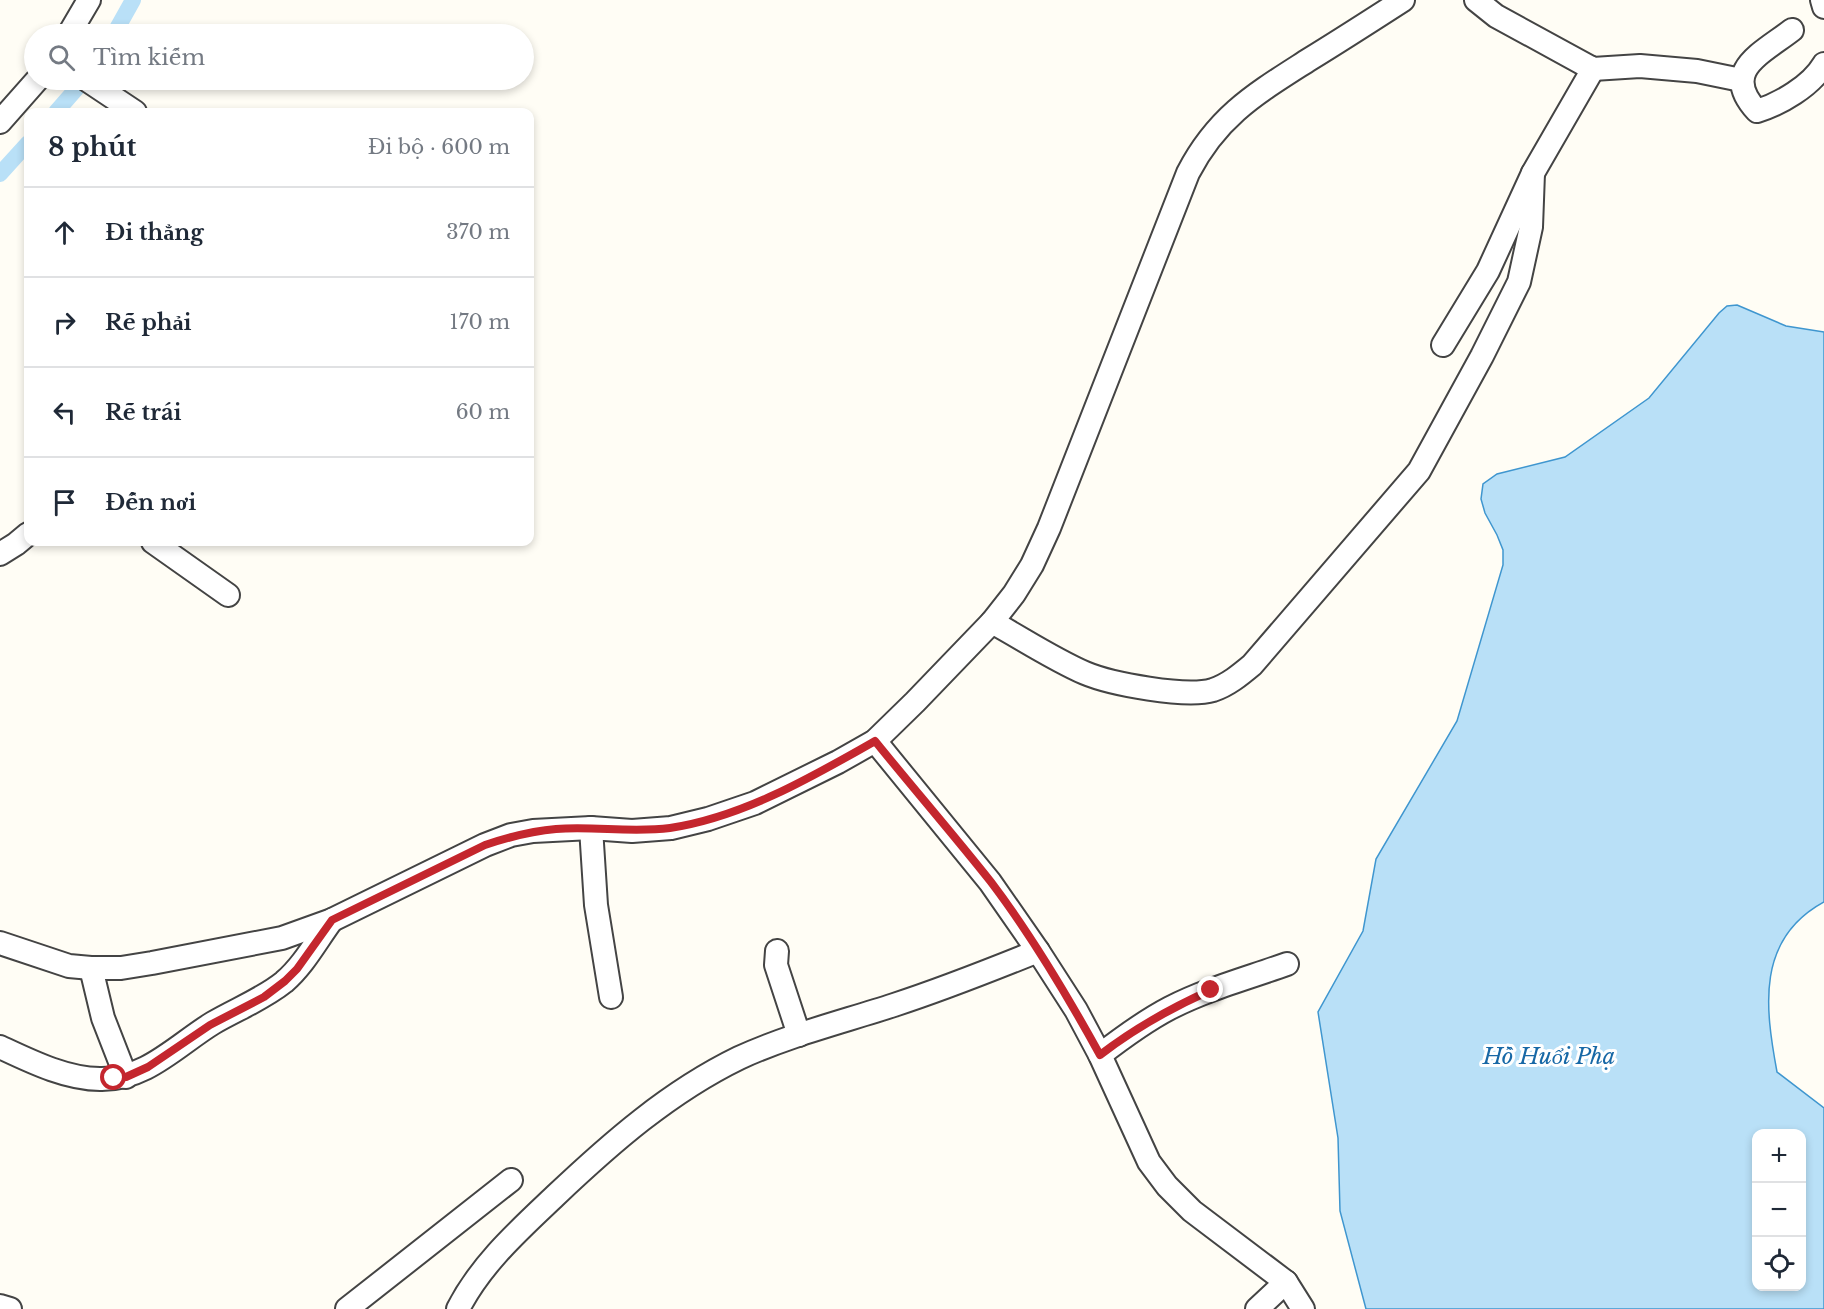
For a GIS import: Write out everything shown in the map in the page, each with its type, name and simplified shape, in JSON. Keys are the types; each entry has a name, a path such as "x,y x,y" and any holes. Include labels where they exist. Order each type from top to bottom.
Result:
{"street":[{"path":"75,24 89,0"},
{"path":"0,944 69,966 121,968 282,938 332,920 485,845 512,836 557,829 642,831 671,828 708,819 755,803 802,781 875,741 992,622 1020,584 1049,528 1188,173 1200,149 1222,123 1247,100 1403,0"},
{"path":"1476,0 1496,16 1593,69 1640,66 1696,71 1741,80"},
{"path":"1822,0 1824,7"},
{"path":"1792,30 1747,65 1741,80 1746,99 1757,111 1775,105 1797,91 1824,64"},
{"path":"1443,345 1488,271 1533,173 1593,69"},
{"path":"0,122 28,90"},
{"path":"103,90 129,108"},
{"path":"992,622 1087,674 1115,681 1179,692 1211,690 1236,679 1252,665 1419,471 1482,357 1519,282 1531,227 1533,173"},
{"path":"0,554 24,537"},
{"path":"159,546 228,595"},
{"path":"875,741 990,882 1038,951 1076,1010 1100,1055 1149,1162 1167,1186 1192,1211 1286,1282 1303,1309"},
{"path":"591,828 596,905 612,998"},
{"path":"0,1047 27,1060 80,1078 126,1077 148,1067 210,1025 264,997 285,981 297,969 332,920"},
{"path":"777,951 776,965 799,1035"},
{"path":"458,1309 466,1292 498,1251 578,1175 666,1100 739,1058 799,1035 938,991 1038,951"},
{"path":"1100,1055 1121,1038 1169,1009 1211,990 1287,964"},
{"path":"91,968 103,1018 126,1077"},
{"path":"347,1309 511,1180"},
{"path":"1257,1309 1286,1282"},
{"path":"0,1306 10,1309"}],"water":[{"name":"Hồ Huổi Phạ","path":"1737,305 1786,326 1824,332 1824,902 1802,917 1786,935 1776,955 1770,977 1769,999 1777,1072 1824,1108 1824,1309 1366,1309 1340,1211 1338,1138 1318,1012 1363,931 1376,859 1457,721 1503,565 1503,550 1485,513 1481,499 1483,484 1497,474 1565,457 1649,398 1727,306"}],"waterway":[{"path":"120,24 133,0"},
{"path":"60,108 75,90"},
{"path":"0,174 24,147"}],"route":[{"path":"114,1078 126,1077 148,1067 210,1025 264,997 297,969 332,920 485,845 533,831 591,828 632,831 671,828 708,819 755,803 802,781 875,741 990,882 1019,922 1076,1010 1100,1055 1121,1038 1169,1009 1211,990"}]}
